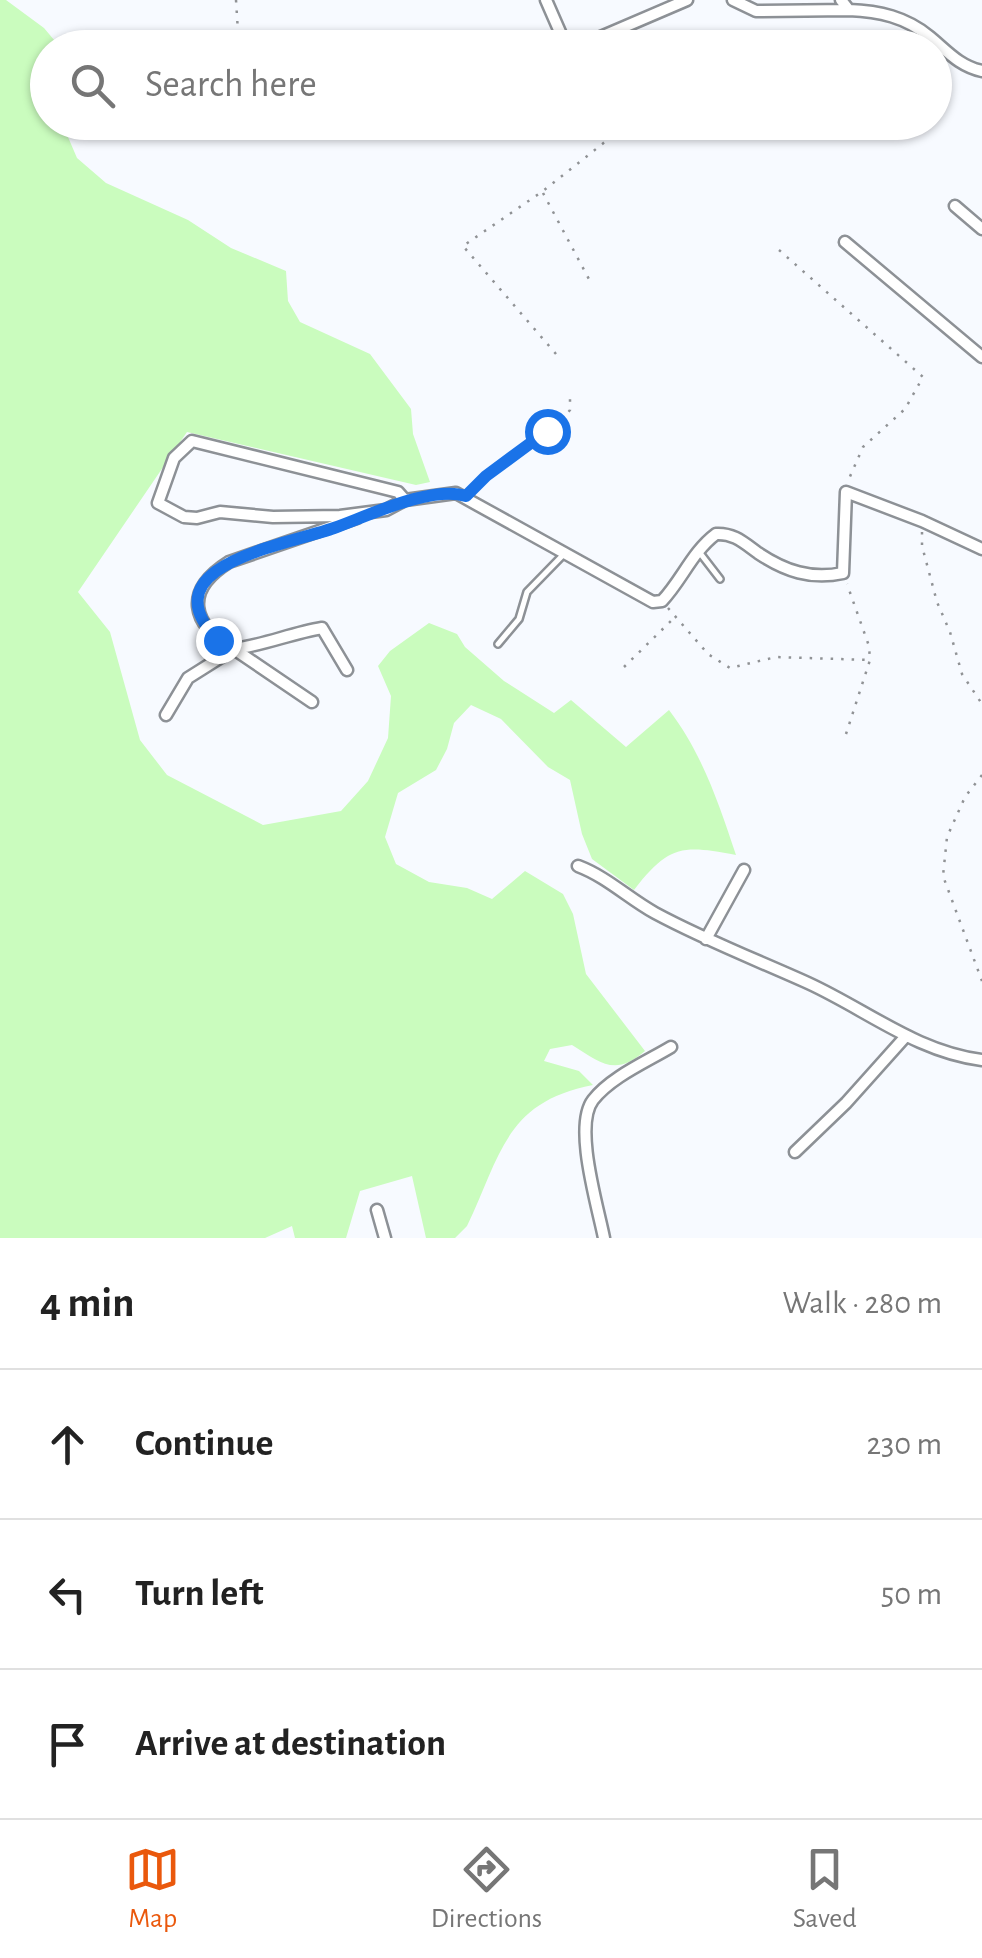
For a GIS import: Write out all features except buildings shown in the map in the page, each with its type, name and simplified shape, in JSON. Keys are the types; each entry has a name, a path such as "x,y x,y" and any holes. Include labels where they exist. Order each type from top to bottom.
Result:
{"street":[{"path":"546,0 559,30"},
{"path":"617,30 687,0"},
{"path":"733,0 756,12 872,11 910,23 919,30"},
{"path":"841,0 848,10"},
{"path":"952,56 968,68 982,71"},
{"path":"955,206 982,229"},
{"path":"845,242 982,358"},
{"path":"405,500 398,492 192,441 174,458 158,503 184,517 197,518 220,512 273,517 367,514 405,500 456,492 643,600 662,602 698,551 716,534 730,534 786,569 826,577 843,573 846,492 982,549"},
{"path":"312,702 218,640 196,609 201,588 212,573 244,556 367,514"},
{"path":"166,715 188,678 234,650 258,646 293,632 322,628 347,670"},
{"path":"578,866 599,874 629,899 811,984 906,1036 952,1056 982,1060"},
{"path":"706,938 744,870"},
{"path":"795,1152 846,1104 906,1036"},
{"path":"604,1238 587,1149 586,1117 592,1101 671,1047"},
{"path":"378,1210 385,1238"}],"lane":[{"path":"698,551 720,579"},
{"path":"498,644 519,619 527,592 564,554"}],"path":[{"path":"236,0 237,30"},
{"path":"556,354 463,246 542,192 607,140"},
{"path":"542,192 590,281"},
{"path":"780,250 924,377 905,409 863,447 849,473 846,492"},
{"path":"466,496 486,476 560,422 570,410 570,396"},
{"path":"922,521 922,546 937,602 962,674 982,704"},
{"path":"843,573 869,646 870,660 846,734"},
{"path":"662,602 708,654 730,668 776,657 870,660"},
{"path":"624,667 675,616"},
{"path":"982,775 964,797 947,836 943,876 982,982"}],"green space":[{"path":"0,0 6,0 46,30 30,30 30,140 69,140 77,158 106,183 188,220 231,248 286,271 288,301 300,322 370,354 411,409 413,434 430,482 416,485 187,432 78,592 110,632 140,740 167,775 263,825 341,811 368,781 388,738 391,696 378,666 390,651 429,623 457,634 465,647 504,681 554,713 571,700 626,747 669,710 709,780 736,855 702,850 678,852 657,864 634,890 592,859 570,780 548,767 501,719 471,705 454,723 436,770 398,793 385,837 396,864 429,882 467,888 492,899 525,871 563,894 573,914 586,974 645,1051 625,1064 616,1065 600,1062 572,1045 550,1049 544,1061 579,1071 593,1085 564,1093 523,1118 499,1155 467,1226 455,1238 426,1238 412,1176 360,1191 346,1238 295,1238 292,1226 265,1238 0,1238"}],"route":[{"path":"218,640 196,609 201,588 212,573 228,562 335,528 405,500 456,492 466,496 486,476 547,431"}]}
